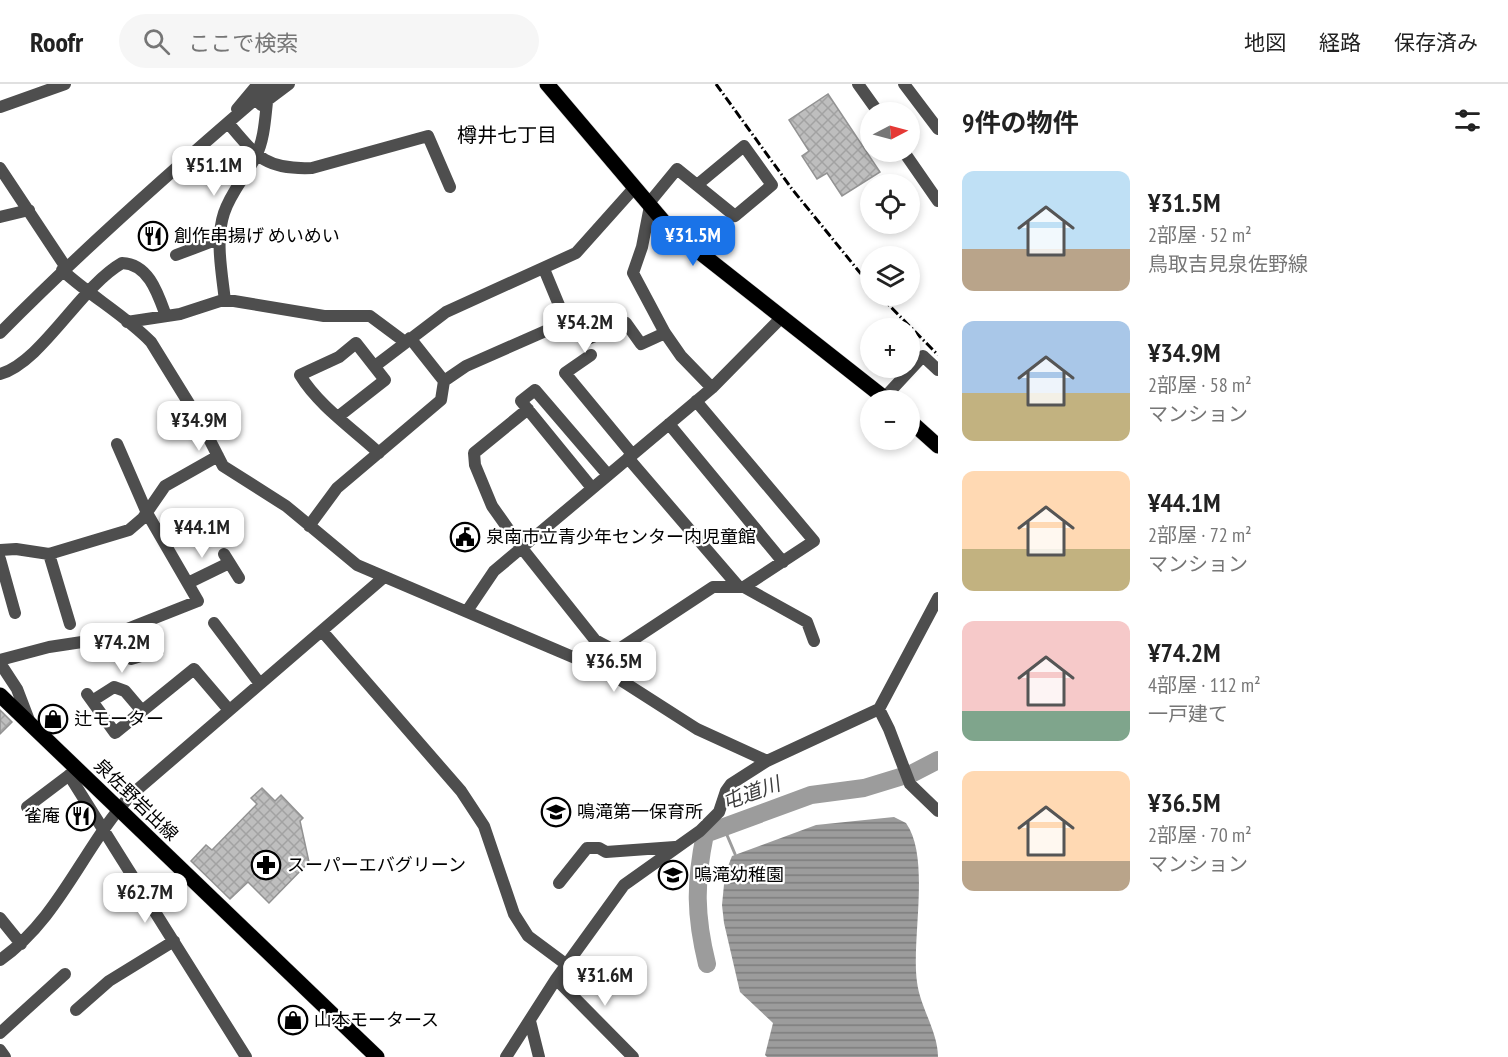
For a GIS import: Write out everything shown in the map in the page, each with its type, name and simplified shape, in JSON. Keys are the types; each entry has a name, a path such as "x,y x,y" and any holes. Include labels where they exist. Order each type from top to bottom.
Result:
{"main road":[{"path":"547,84 670,230 874,390"},
{"path":"920,430 938,446"},
{"name":"泉佐野岩出線","path":"0,695 31,725 73,772 118,809 377,1057"}],"street":[{"path":"0,107 65,84"},
{"path":"228,123 258,84"},
{"path":"0,333 64,268 273,84"},
{"path":"228,123 267,102 289,84"},
{"path":"858,84 871,102"},
{"path":"904,84 938,129"},
{"path":"225,301 220,238 223,216 229,201 256,156 262,137 267,102"},
{"path":"228,123 256,156 278,167 312,168 424,135 432,141 450,187"},
{"path":"697,185 744,146 772,185 735,216 677,169 650,205 642,247 633,273 665,333 681,356 712,387"},
{"path":"913,162 934,186 938,201"},
{"path":"0,168 64,268 87,293 140,331 160,354 223,466 286,506 348,559 383,578 467,611 608,672 697,729 766,761"},
{"path":"375,366 446,312 576,253 635,188"},
{"path":"0,217 29,210"},
{"path":"176,255 220,238"},
{"path":"0,374 19,366 111,269 122,264 140,268 153,284 166,316"},
{"path":"544,269 567,322 588,339 626,323 641,344 665,333"},
{"path":"126,322 166,316 225,301 324,316 370,316 408,340 444,381"},
{"path":"467,611 494,571 712,387 782,317"},
{"path":"309,526 337,488 441,400 444,381 466,366 567,322"},
{"path":"339,417 385,380 356,343 339,357 300,375 306,387 339,417 379,453"},
{"path":"591,355 565,373 630,456 741,587 807,622 814,641"},
{"path":"893,390 923,356 938,370"},
{"path":"592,488 521,400 535,390 608,475"},
{"path":"608,672 616,651 706,590 741,587 814,541 696,401"},
{"path":"528,409 474,453 475,465 492,506 521,547 595,640 616,651"},
{"path":"669,424 783,561"},
{"path":"117,444 147,513 198,601 148,622"},
{"path":"0,550 16,549 50,554 129,530 147,513 165,486 218,456"},
{"path":"50,554 70,624"},
{"path":"188,583 226,558 239,578"},
{"path":"0,559 15,613"},
{"path":"0,960 21,944 55,906 103,830 131,795 383,578"},
{"path":"506,1057 556,979 624,885 719,812 726,791 731,784 766,761 879,709 938,598"},
{"path":"214,623 260,684"},
{"path":"322,631 461,791 484,825 514,914 528,936 567,964"},
{"path":"31,725 17,689 0,662 82,642"},
{"path":"142,711 125,691 114,687 89,697 115,733 194,669 229,710"},
{"path":"879,709 890,729 910,784 938,811"},
{"path":"27,807 73,772 103,830 246,1057"},
{"path":"559,883 587,848 599,848 606,852 676,847"},
{"path":"0,918 21,944"},
{"path":"76,1010 108,981 174,941"},
{"path":"0,1033 65,974"},
{"path":"556,979 633,1057"},
{"path":"530,1021 539,1057"},
{"path":"0,1050 5,1057"}],"shaded area":[{"path":"894,817 906,823 913,838 917,857 919,900 917,982 935,1038 938,1057 767,1057 765,1055 773,1023 740,992 724,923 722,905 725,874 732,856 816,825"}],"building":[{"path":"828,94 860,142 860,162 873,162 880,172 860,174 860,185 842,196 827,173 817,179 802,156 809,151 789,120"},
{"path":"0,710 12,722 0,734"},
{"path":"262,788 275,801 281,795 303,818 300,821 309,862 269,903 248,882 230,899 191,861 206,845 212,850 257,804 251,798"}],"waterway":[{"name":"屯道川","path":"707,964 698,914 699,868 705,834 811,795 864,788 913,773 938,760"},
{"path":"724,828 735,854"}],"railway":[{"path":"716,84 792,189 860,273"},
{"path":"890,306 938,355"}],"place":[{"name":"創作串揚げ めいめい","path":"153,236"},
{"name":"泉南市立青少年センター内児童館","path":"465,537"},
{"name":"辻モーター","path":"53,719"},
{"name":"鳴滝第一保育所","path":"556,812"},
{"name":"雀庵","path":"81,816"},
{"name":"スーパーエバグリーン","path":"266,865"},
{"name":"鳴滝幼稚園","path":"673,875"},
{"name":"山本モータース","path":"293,1020"}],"district":[{"name":"樽井七丁目","path":"507,135"}]}
